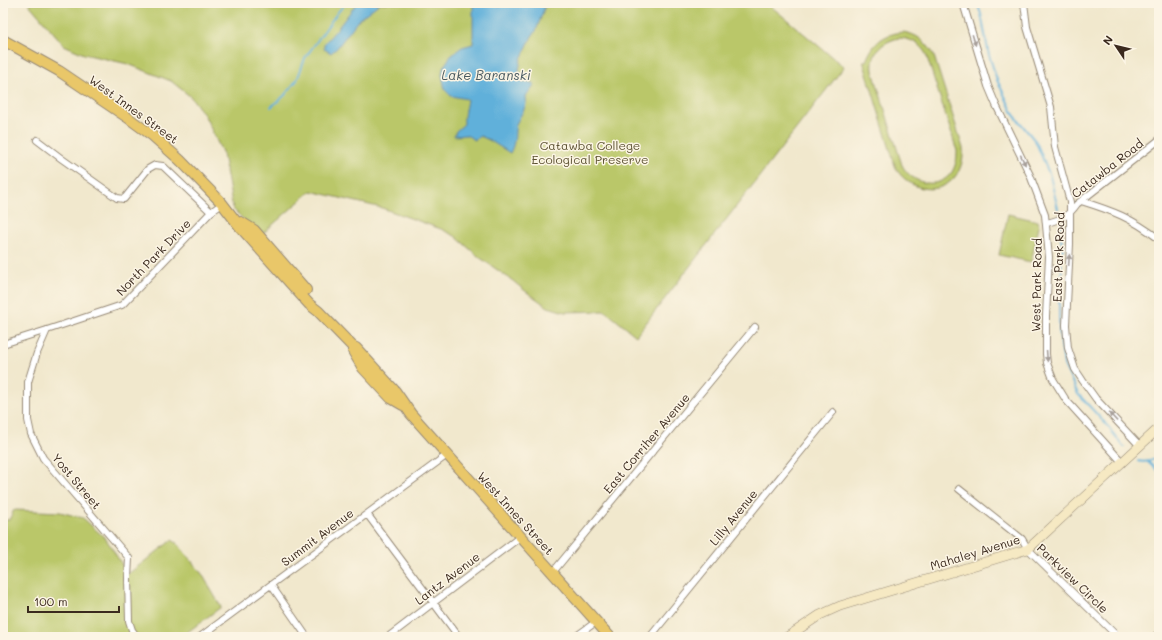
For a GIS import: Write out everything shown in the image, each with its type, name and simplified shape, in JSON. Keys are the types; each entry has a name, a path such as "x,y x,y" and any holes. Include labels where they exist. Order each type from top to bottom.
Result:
{"main road":[{"name":"West Innes Street","path":"3,40 59,71 153,136 180,160 234,218 254,230 314,300 318,311 352,346 356,348 395,391 404,406 610,637"}],"street":[{"name":"West Park Road","path":"963,3 988,86 996,106 1030,175 1041,202 1047,223 1050,256 1046,316 1047,363 1053,379 1066,400 1122,462"},
{"name":"East Park Road","path":"1024,3 1027,27 1051,107 1055,147 1070,202 1070,244 1066,325 1068,348 1075,369 1096,399 1140,446"},
{"path":"37,140 62,160 117,198 124,199 148,170 155,165 163,166 211,212"},
{"name":"Catawba Road","path":"1047,223 1063,218 1081,201 1159,140"},
{"path":"1081,201 1117,213 1137,223 1159,239"},
{"name":"North Park Drive","path":"3,344 122,305 211,212 222,204"},
{"name":"East Corriher Avenue","path":"553,572 755,327"},
{"name":"Yost Street","path":"47,330 37,353 28,382 28,420 31,434 43,458 129,558 129,621 132,630 137,637"},
{"name":"Lilly Avenue","path":"650,637 833,412"},
{"name":"Mahaley Avenue","path":"787,637 820,615 840,606 1028,549 1159,428"},
{"name":"Summit Avenue","path":"200,637 447,455"},
{"name":"Parkview Circle","path":"959,489 1022,539 1028,549 1118,637"},
{"path":"367,514 459,637"},
{"name":"Lantz Avenue","path":"388,637 520,537"},
{"path":"271,585 307,637"},
{"path":"575,637 596,622"},
{"path":"1154,637 1159,633"}],"green space":[{"name":"Catawba College Ecological Preserve","path":"28,3 767,3 844,67 636,336 605,311 565,312 548,307 479,257 455,236 441,229 382,208 311,191 260,236 233,209 223,154 205,116 191,97 171,81 128,64 84,54 64,45"},
{"path":"903,32 917,36 933,53 963,148 962,162 957,174 949,182 940,187 929,189 917,186 906,180 896,169 863,61 866,61 872,49 880,40 896,33","holes":["899,38 915,42 926,54 957,151 956,162 952,172 940,182 926,183 919,181 906,172 902,165 873,71 874,59 878,49 887,42"]},
{"path":"1008,214 1038,221 1039,226 1031,262 999,255"},
{"path":"14,510 60,512 83,518 106,539 128,574 172,540 177,543 202,574 221,607 181,637 3,637 3,520 9,520"}],"water":[{"path":"357,3 380,3 359,19 337,48 331,53 324,49 324,44"},
{"name":"Lake Baranski","path":"476,3 494,3 500,7 503,3 546,3 536,31 521,59 519,70 523,82 534,83 534,85 526,96 526,106 517,122 514,142 510,153 480,136 475,140 466,135 454,136 456,131 464,124 467,99 451,96 445,90 442,75 443,68 451,55 462,47 473,44 473,5"}],"waterway":[{"path":"271,107 284,96 297,80 305,58 337,13 346,3"},
{"path":"977,3 981,14 989,55 997,80 1014,115 1036,142 1050,176 1058,209"},
{"path":"1061,227 1060,233 1063,248 1060,254 1062,272 1059,285 1059,330 1064,365 1078,394 1105,423 1124,447"},
{"path":"1138,461 1144,462 1154,460 1159,457"},
{"path":"1148,462 1159,472"}]}
